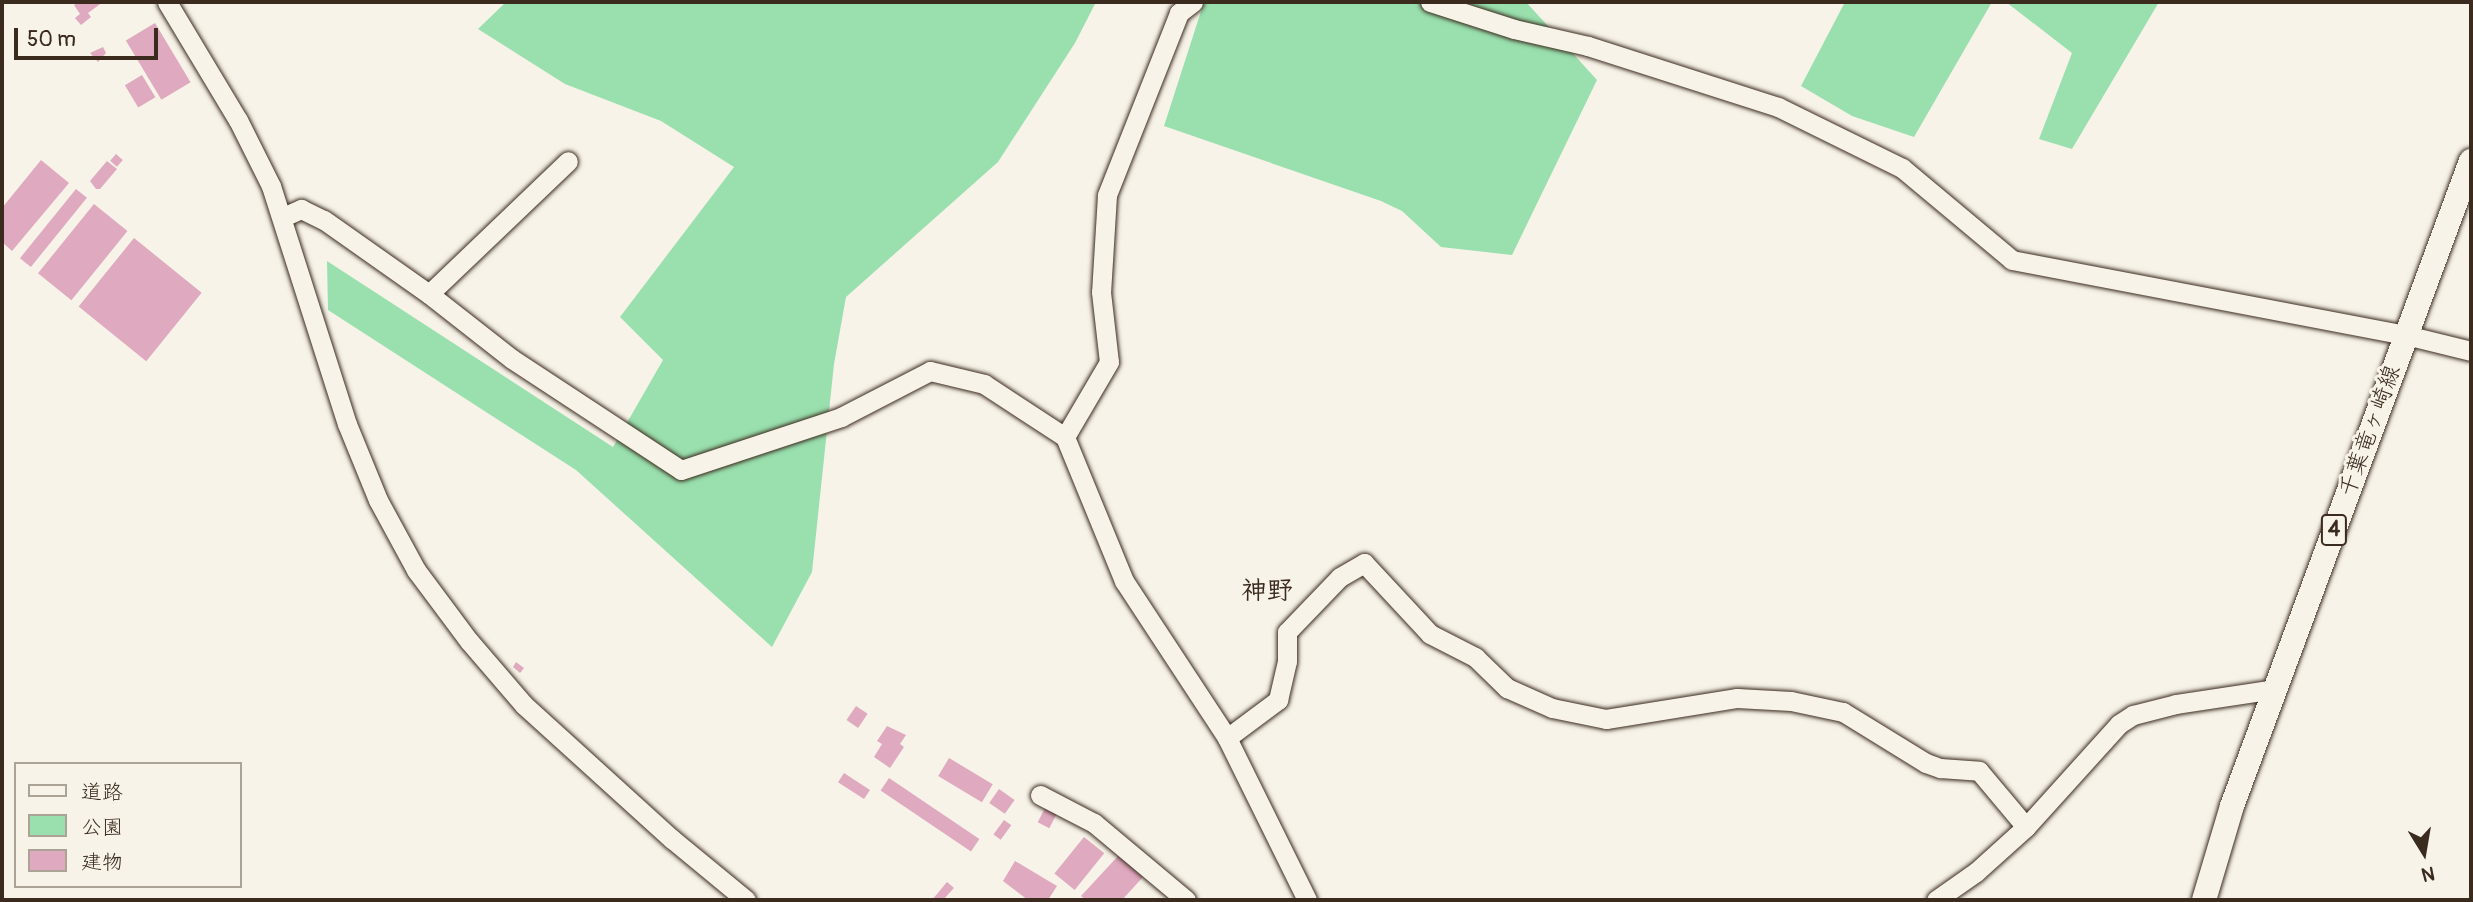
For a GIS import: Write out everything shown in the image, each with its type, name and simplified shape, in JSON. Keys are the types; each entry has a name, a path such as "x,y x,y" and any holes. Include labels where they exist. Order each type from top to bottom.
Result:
{"main road":[{"name":"千葉竜ヶ崎線","path":"2204,900 2232,806 2471,161"}],"street":[{"path":"167,2 238,120 283,217 347,424 378,500 416,570 469,641 524,705 672,839 746,900"},
{"path":"1065,437 1109,362 1101,292 1107,195 1179,13 1193,2"},
{"path":"1430,2 1514,29 1588,46 1778,107 1902,168 2012,260 2406,335 2471,351"},
{"path":"429,294 568,161"},
{"path":"283,217 301,209 324,220 429,294 512,359 681,470 842,416 930,371 984,384 1065,437 1125,581 1227,738 1301,898"},
{"path":"1227,738 1278,701 1287,661 1287,632 1340,577 1364,563 1430,634 1475,657 1507,688 1552,708 1606,719 1737,698 1791,701 1843,712 1926,764 1940,768 1979,771 2026,827"},
{"path":"1936,900 1976,873 2026,827 2119,724 2133,715 2176,704 2275,689"},
{"path":"1040,794 1094,823 1185,900"}],"green space":[{"path":"506,2 1096,2 1075,43 998,162 846,297 834,364 812,572 772,647 576,470 328,310 327,261 613,447 663,360 620,317 734,167 661,121 565,84 478,29"},
{"path":"1204,2 1526,2 1597,80 1512,255 1441,247 1402,211 1381,201 1164,126"},
{"path":"1845,2 1992,2 1914,137 1852,116 1801,86"},
{"path":"2006,2 2159,2 2072,149 2039,139 2072,53"}],"building":[{"path":"79,2 103,2 88,13 91,17 81,25 75,18 80,14 74,5"},
{"path":"155,23 191,82 161,100 126,41"},
{"path":"103,47 106,53 98,62 90,53"},
{"path":"142,75 155,97 138,108 125,85"},
{"path":"116,154 123,160 117,167 110,161"},
{"path":"41,160 69,183 12,251 2,242 2,208"},
{"path":"107,161 117,169 100,189 96,189 90,181"},
{"path":"76,189 87,198 31,267 20,258"},
{"path":"94,204 127,231 71,300 38,273"},
{"path":"134,238 202,293 146,361 79,306"},
{"path":"516,662 524,668 520,673 513,667"},
{"path":"856,706 868,714 858,728 846,720"},
{"path":"887,726 906,735 900,744 904,747 890,768 874,757 882,744 877,741"},
{"path":"949,758 993,784 982,802 938,776"},
{"path":"844,773 870,790 864,799 838,782"},
{"path":"889,778 979,839 971,851 881,790"},
{"path":"999,789 1015,800 1005,814 989,803"},
{"path":"1045,808 1057,814 1049,828 1038,822"},
{"path":"1004,820 1011,825 1001,840 993,835"},
{"path":"1084,837 1104,853 1075,890 1054,874"},
{"path":"1119,855 1143,877 1122,900 1086,900 1081,896"},
{"path":"1015,861 1057,886 1048,900 1028,900 1003,881"},
{"path":"947,882 954,888 943,900 932,900"}],"district":[{"name":"神野","path":"1267,592"}]}
